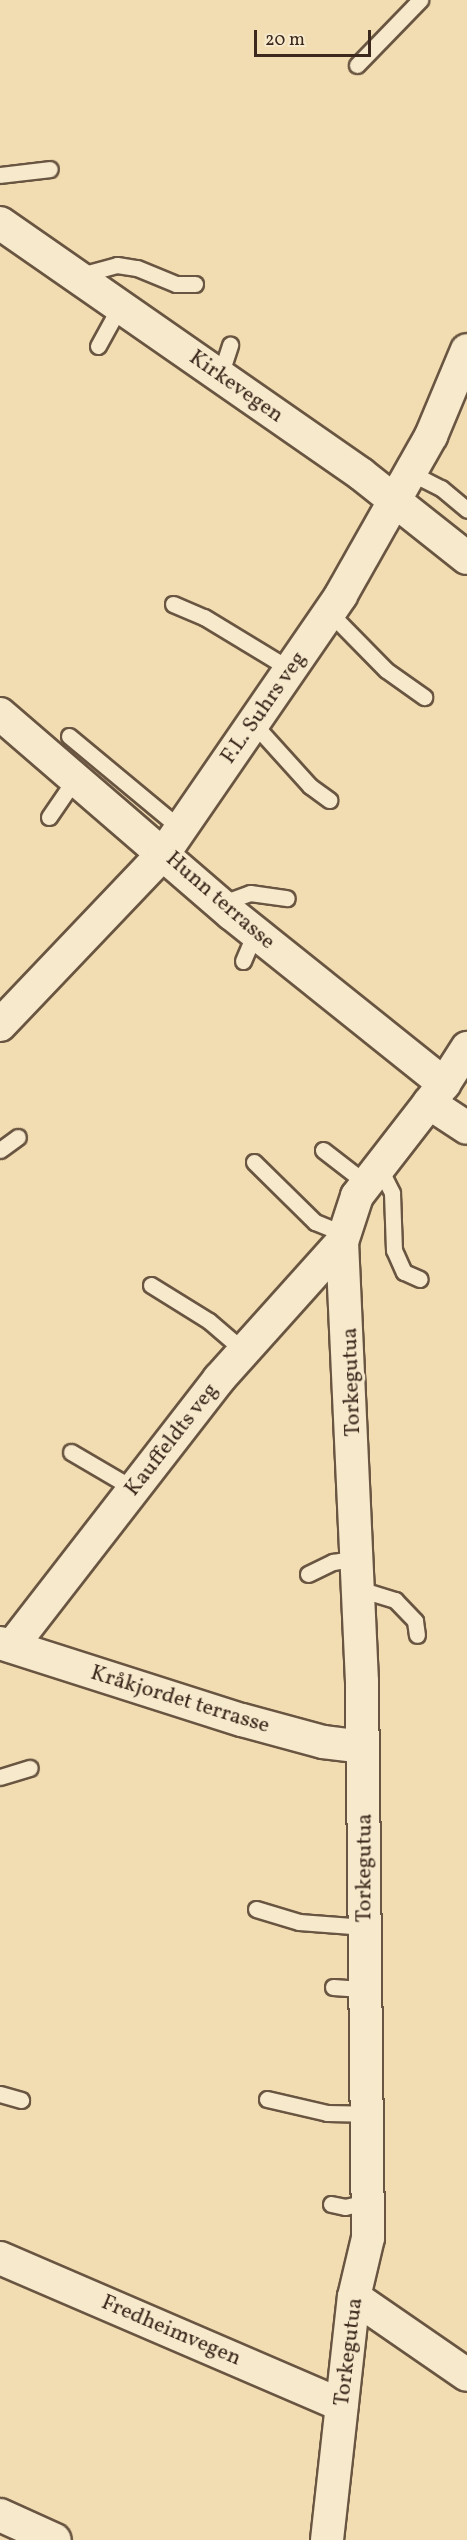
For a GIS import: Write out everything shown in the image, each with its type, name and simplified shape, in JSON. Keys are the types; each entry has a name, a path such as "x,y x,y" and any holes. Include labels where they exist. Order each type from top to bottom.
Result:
{"street":[{"name":"Kirkevegen","path":"3,232 77,276 361,474 395,504 467,558"},
{"name":"F.L. Suhrs veg","path":"4,1012 172,841 329,612 395,504 431,436 467,350"},
{"name":"Hunn terrasse","path":"0,714 75,779 172,841 220,904 249,947 454,1072 467,1128"},
{"path":"368,1182 454,1072"},
{"name":"Torkegutua","path":"327,2540 354,2297 368,2238 363,1747 358,1558 344,1238 368,1182"},
{"name":"Kauffeldts veg","path":"6,1645 244,1351 344,1238"},
{"name":"Kråkjordet terrasse","path":"6,1645 242,1720 323,1742 363,1747"},
{"name":"Fredheimvegen","path":"0,2258 342,2405"},
{"path":"354,2297 467,2375"},
{"path":"0,2515 55,2540"}],"lane":[{"path":"357,65 420,0"},
{"path":"0,175 50,169"},
{"path":"77,276 117,266 137,268 176,284 195,284"},
{"path":"98,346 120,306"},
{"path":"220,376 230,345"},
{"path":"411,473 441,488 467,510"},
{"path":"173,604 204,617 290,669"},
{"path":"329,612 386,670 424,697"},
{"path":"253,723 310,786 329,800"},
{"path":"69,736 172,841"},
{"path":"49,817 75,779"},
{"path":"220,904 250,893 287,898"},
{"path":"0,1150 18,1137"},
{"path":"323,1150 368,1182 392,1193 394,1250 404,1272 420,1279"},
{"path":"254,1162 315,1222 344,1238"},
{"path":"151,1285 209,1321 244,1351"},
{"path":"71,1452 134,1489"},
{"path":"308,1574 333,1562 358,1558"},
{"path":"359,1589 395,1600 415,1620 417,1635"},
{"path":"0,1777 30,1768"},
{"path":"256,1909 299,1922 365,1927"},
{"path":"333,1987 365,1989"},
{"path":"0,2094 21,2100"},
{"path":"267,2099 327,2113 366,2114"},
{"path":"331,2204 345,2207 367,2202"}]}
